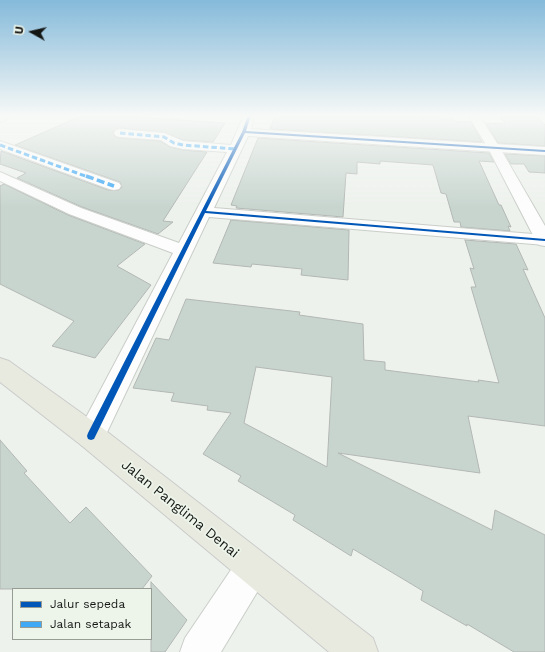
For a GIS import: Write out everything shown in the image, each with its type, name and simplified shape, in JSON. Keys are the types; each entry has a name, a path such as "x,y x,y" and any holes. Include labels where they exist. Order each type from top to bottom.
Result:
{"main road":[{"name":"Jalan Panglima Denai","path":"0,368 91,436 358,652"}],"street":[{"path":"1,145 114,186"},
{"path":"91,436 236,145"},
{"path":"454,145 545,151"},
{"path":"492,145 545,240"},
{"path":"0,176 75,211 184,251"},
{"path":"204,212 545,240"},
{"path":"198,652 253,567"}],"building":[{"path":"16,145 167,145 183,150 207,152 163,221 173,222 158,234 82,207 17,178 26,173 0,164 1,151 108,190 119,190 122,187 120,182"},
{"path":"255,145 372,145 489,153 494,162 479,161 511,227 508,226 510,231 461,227 460,222 454,222 446,194 441,193 433,165 380,161 380,164 357,162 357,174 346,173 343,217 236,208 237,206 231,205"},
{"path":"505,154 545,156 545,173 529,172 524,164 511,164"},
{"path":"4,184 68,215 145,244 117,266 151,285 95,358 52,346 74,321 0,284 0,186"},
{"path":"231,220 349,230 348,280 301,275 302,269 252,264 251,267 213,263"},
{"path":"465,240 516,244 528,270 523,269 545,318 545,426 468,416 480,473 338,453 492,530 495,510 545,535 545,652 514,652 467,624 467,626 421,600 423,591 353,549 351,556 293,520 295,515 238,481 241,476 203,454 231,413 207,410 208,406 171,401 174,393 133,388 156,338 169,340 186,299 300,312 299,315 363,324 364,360 385,362 385,370 479,382 478,380 499,383 471,287 476,287 470,268 474,269","holes":["256,367 332,377 327,467 244,423"]},
{"path":"0,440 27,471 24,473 70,523 86,507 152,576 143,588 0,589"},
{"path":"151,582 187,620 165,652 151,652"}],"marked path":[{"path":"1,145 114,186"},
{"path":"189,145 236,149"}],"cycle path":[{"path":"91,436 237,145"},
{"path":"457,145 545,151"},
{"path":"203,212 545,240"}]}
